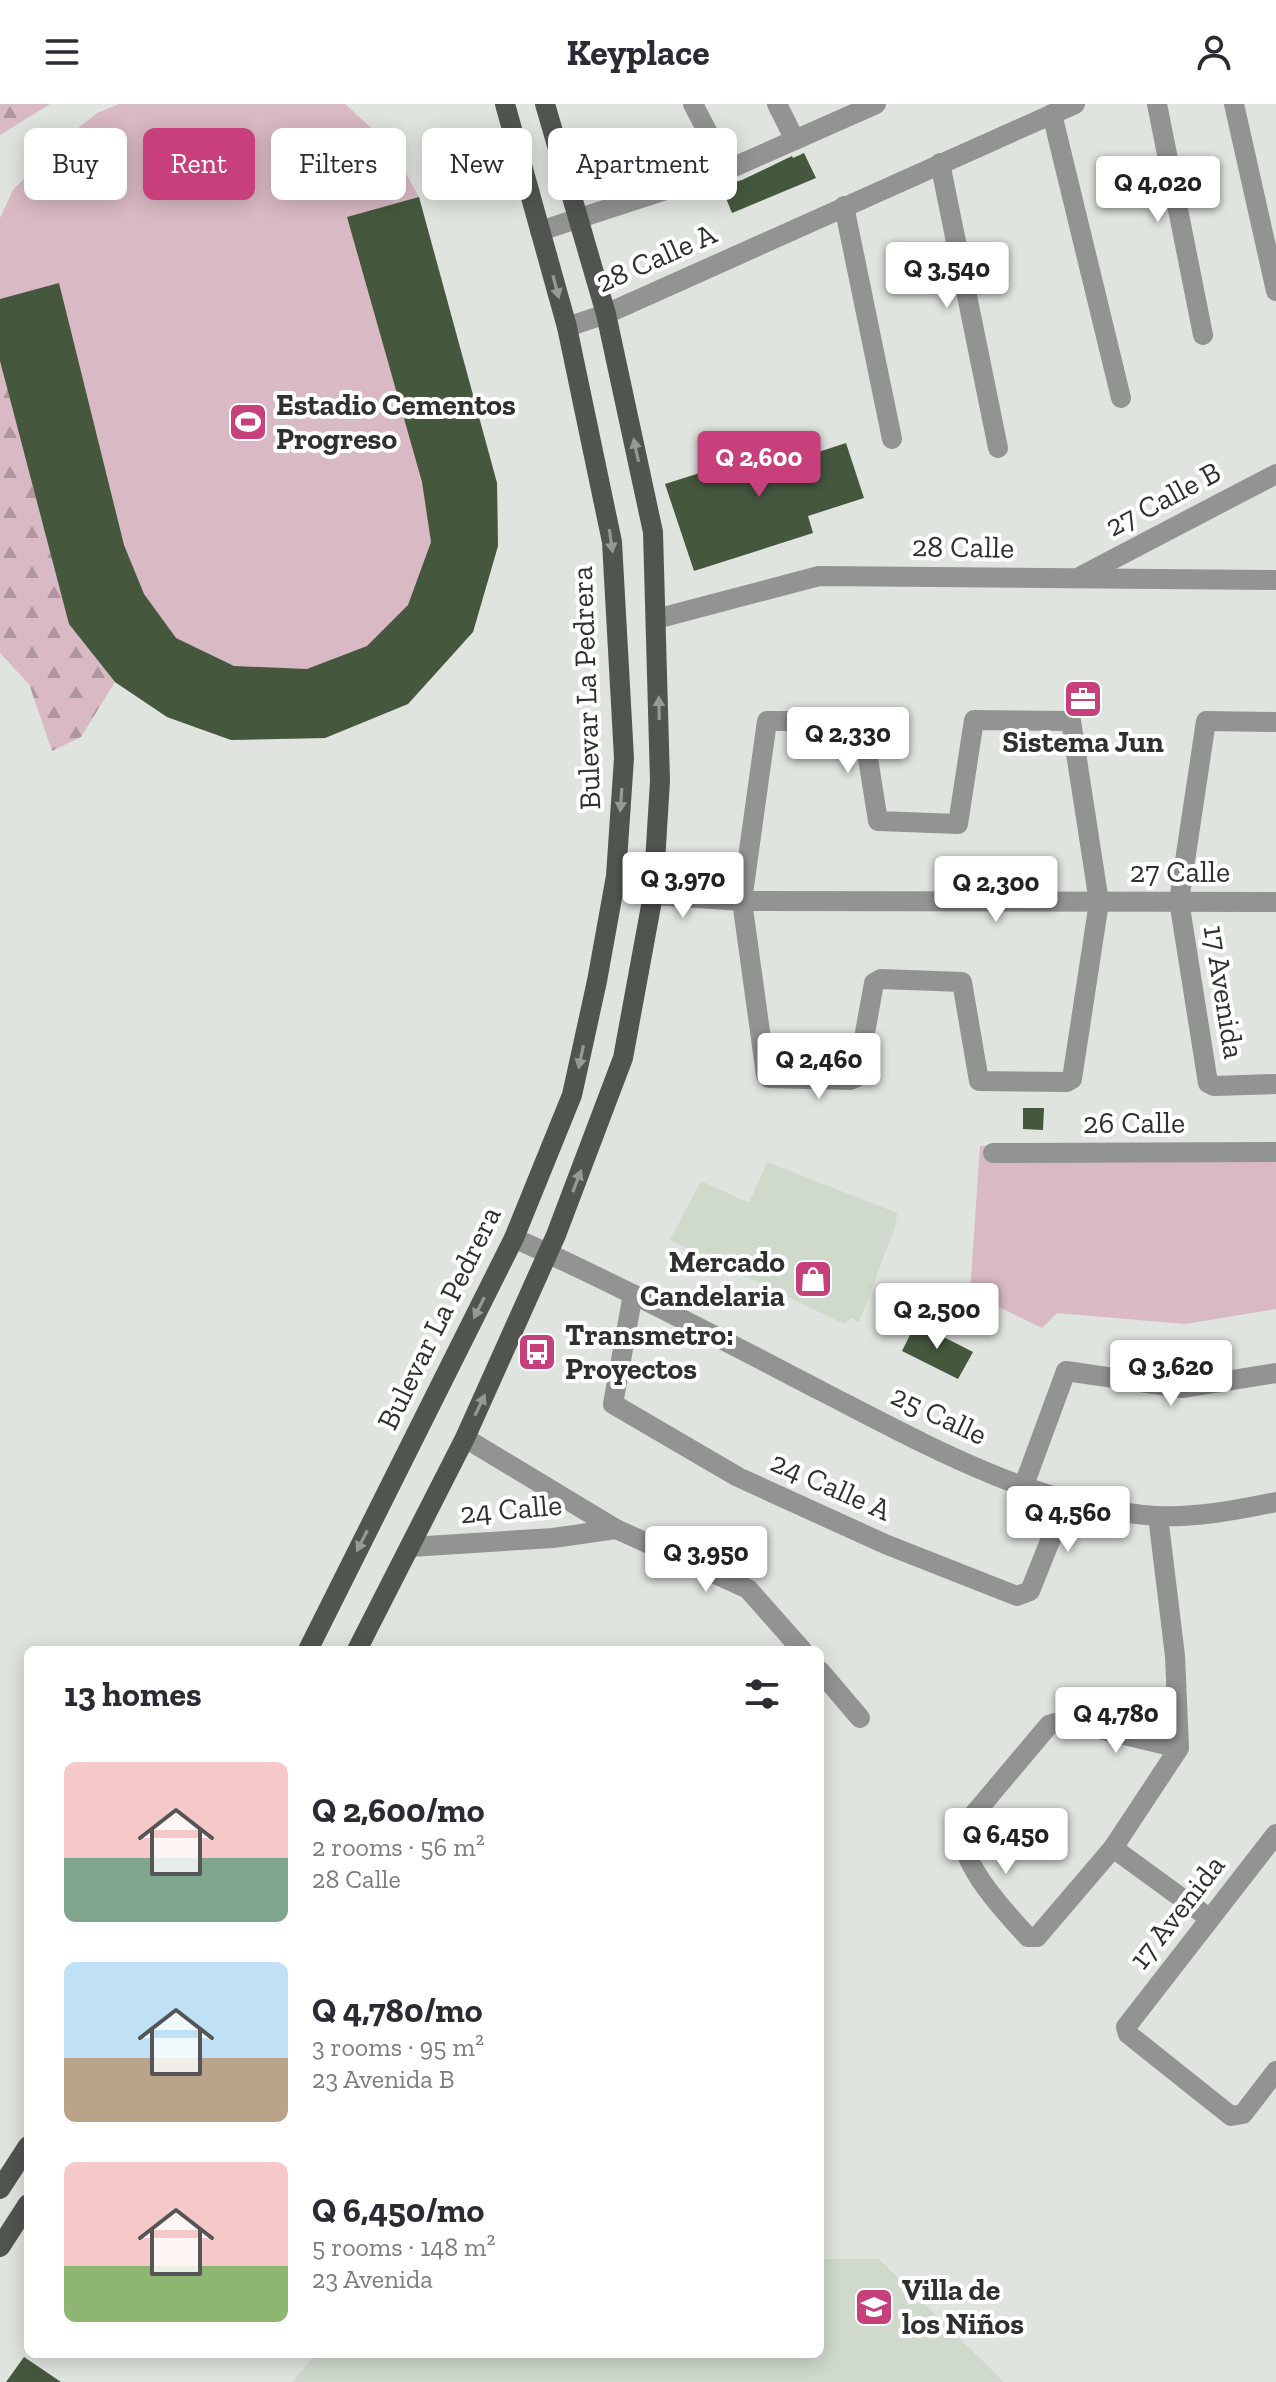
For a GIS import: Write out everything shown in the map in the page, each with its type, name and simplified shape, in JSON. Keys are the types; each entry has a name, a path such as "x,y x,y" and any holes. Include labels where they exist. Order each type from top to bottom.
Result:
{"main road":[{"name":"Bulevar La Pedrera","path":"310,1646 514,1238 572,1095 616,876 623,773 612,542 567,327 505,104"},
{"path":"359,1646 465,1438 549,1254 623,1058 653,895 660,781 653,532 606,314 545,104"},
{"path":"0,2189 24,2152"},
{"path":"0,2247 24,2210"}],"street":[{"path":"693,104 705,128"},
{"path":"777,104 795,140"},
{"path":"737,166 876,104"},
{"name":"28 Calle A","path":"567,327 606,314 1075,104"},
{"path":"1157,104 1203,335"},
{"path":"1234,104 1276,291"},
{"path":"1052,114 1121,398"},
{"path":"940,163 998,448"},
{"path":"540,231 637,200"},
{"path":"844,206 892,439"},
{"name":"27 Calle B","path":"1078,578 1276,474"},
{"name":"28 Calle","path":"656,619 819,576 1276,580"},
{"path":"974,720 1071,721 1099,902 1072,1079 1067,1082 979,1081 962,982 877,980 857,1077 850,1080 769,1078 766,1075 742,901 767,721 862,721 878,821 958,824 974,720"},
{"name":"17 Avenida","path":"1276,722 1206,721 1179,901 1208,1083 1214,1086 1276,1084"},
{"name":"27 Calle","path":"653,895 742,901 1276,902"},
{"name":"26 Calle","path":"993,1153 1276,1152"},
{"name":"25 Calle","path":"514,1238 633,1294 938,1452 1066,1501 1158,1516 1275,1505"},
{"name":"24 Calle A","path":"633,1294 612,1402 738,1477 885,1544 1017,1596 1030,1591 1066,1501"},
{"path":"1024,1485 1066,1371 1182,1388 1276,1373"},
{"name":"24 Calle","path":"465,1438 616,1529 748,1589 798,1646"},
{"path":"1158,1516 1175,1656 1179,1748 1113,1848 1037,1937 1028,1937 1001,1907 963,1847 964,1826 1044,1728 1055,1723 1073,1724 1179,1748"},
{"name":"24 Calle","path":"410,1547 553,1538 616,1529"},
{"path":"824,1676 860,1718"},
{"name":"17 Avenida","path":"1276,1834 1126,2027 1128,2034 1231,2116 1243,2114 1276,2071"},
{"path":"1113,1848 1209,1918"}],"shaded area":[{"name":"Mercado Candelaria","path":"767,1162 897,1213 896,1224 859,1322 851,1318 844,1324 670,1240 701,1181 749,1203"},
{"name":"Villa de los Niños","path":"824,2259 879,2259 1004,2382 292,2382 313,2358 824,2358"}],"green space":[{"path":"0,104 50,104 0,135"},
{"name":"Estadio Cementos Progreso","path":"119,104 345,104 371,128 271,128 271,200 406,200 406,174 419,197 497,483 498,546 473,632 408,704 325,738 231,740 167,717 115,682 69,623 0,361 0,218 13,190 24,178 24,200 127,200 127,128 78,128 97,113"},
{"path":"0,361 69,623 115,682 81,737 52,751 29,684 0,653"},
{"path":"1276,1144 1276,1309 1185,1324 1057,1313 1042,1328 970,1293 980,1146"}],"building":[{"path":"804,153 816,178 732,213 727,200 737,200 737,181"},
{"path":"419,197 497,483 498,546 473,632 408,704 325,738 231,740 167,717 115,682 69,624 0,361 0,299 59,283 124,545 144,594 176,638 234,666 307,669 367,646 408,605 431,542 422,482 347,217"},
{"path":"760,442 764,453 795,443 800,458 846,443 864,498 808,516 813,533 694,571 665,484 706,471 703,461"},
{"path":"1023,1108 1044,1108 1043,1130 1023,1129"},
{"path":"916,1323 973,1352 958,1379 902,1351"},
{"path":"24,2357 61,2382 6,2382"}],"place":[{"name":"Estadio Cementos Progreso","path":"248,422"},
{"name":"Sistema Jun","path":"1083,699"},
{"name":"Mercado Candelaria","path":"813,1279"},
{"name":"Transmetro: Proyectos","path":"537,1352"},
{"name":"Villa de los Niños","path":"874,2307"}]}
